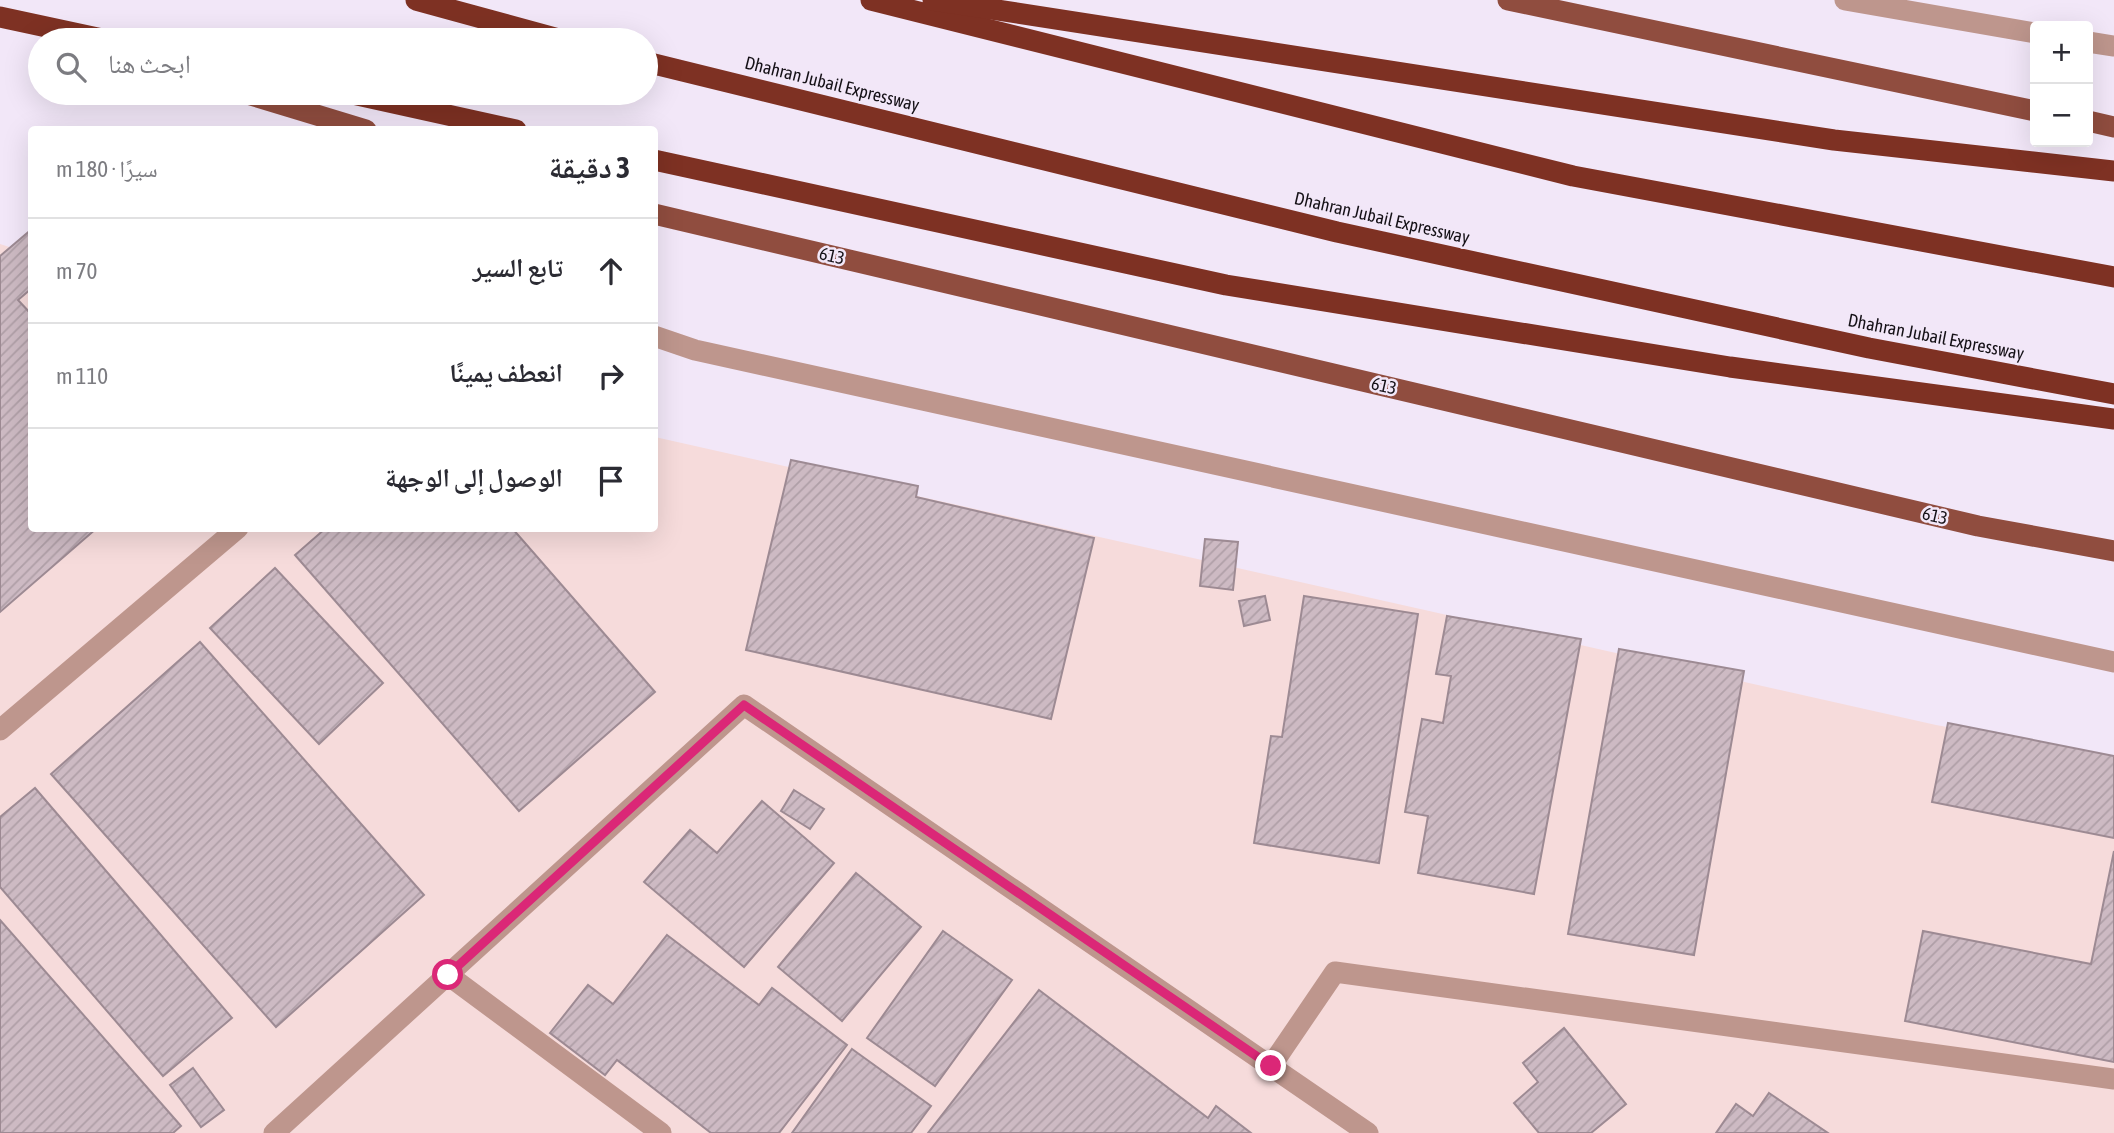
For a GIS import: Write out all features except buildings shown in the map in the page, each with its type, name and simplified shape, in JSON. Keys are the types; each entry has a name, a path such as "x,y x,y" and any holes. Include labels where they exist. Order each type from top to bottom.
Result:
{"highway":[{"path":"416,0 518,28"},
{"path":"871,0 1573,176 2114,277"},
{"path":"933,0 1834,140 2114,171"},
{"path":"0,18 49,28"},
{"name":"Dhahran Jubail Expressway","path":"658,65 1337,232 1869,348 2114,394"},
{"path":"402,105 498,126"},
{"path":"658,161 1226,285 1730,367 2114,419"}],"main road":[{"path":"1508,0 2030,110"},
{"path":"0,18 32,28"},
{"path":"284,105 353,126"},
{"path":"2093,122 2114,127"},
{"name":"613","path":"658,215 1978,526 2114,551"}],"street":[{"path":"1844,0 2030,32"},
{"path":"2093,43 2114,46"},
{"path":"658,337 695,350 2114,662"},
{"path":"0,730 233,532"},
{"path":"274,1133 744,705 1368,1133"},
{"path":"1271,1066 1335,972 2114,1079"},
{"path":"448,975 657,1132"}],"shaded area":[{"path":"0,244 28,253 28,532 658,532 658,438 1936,725 2114,757 2114,1133 0,1133"}],"route":[{"path":"448,975 744,705 1271,1066"}]}
